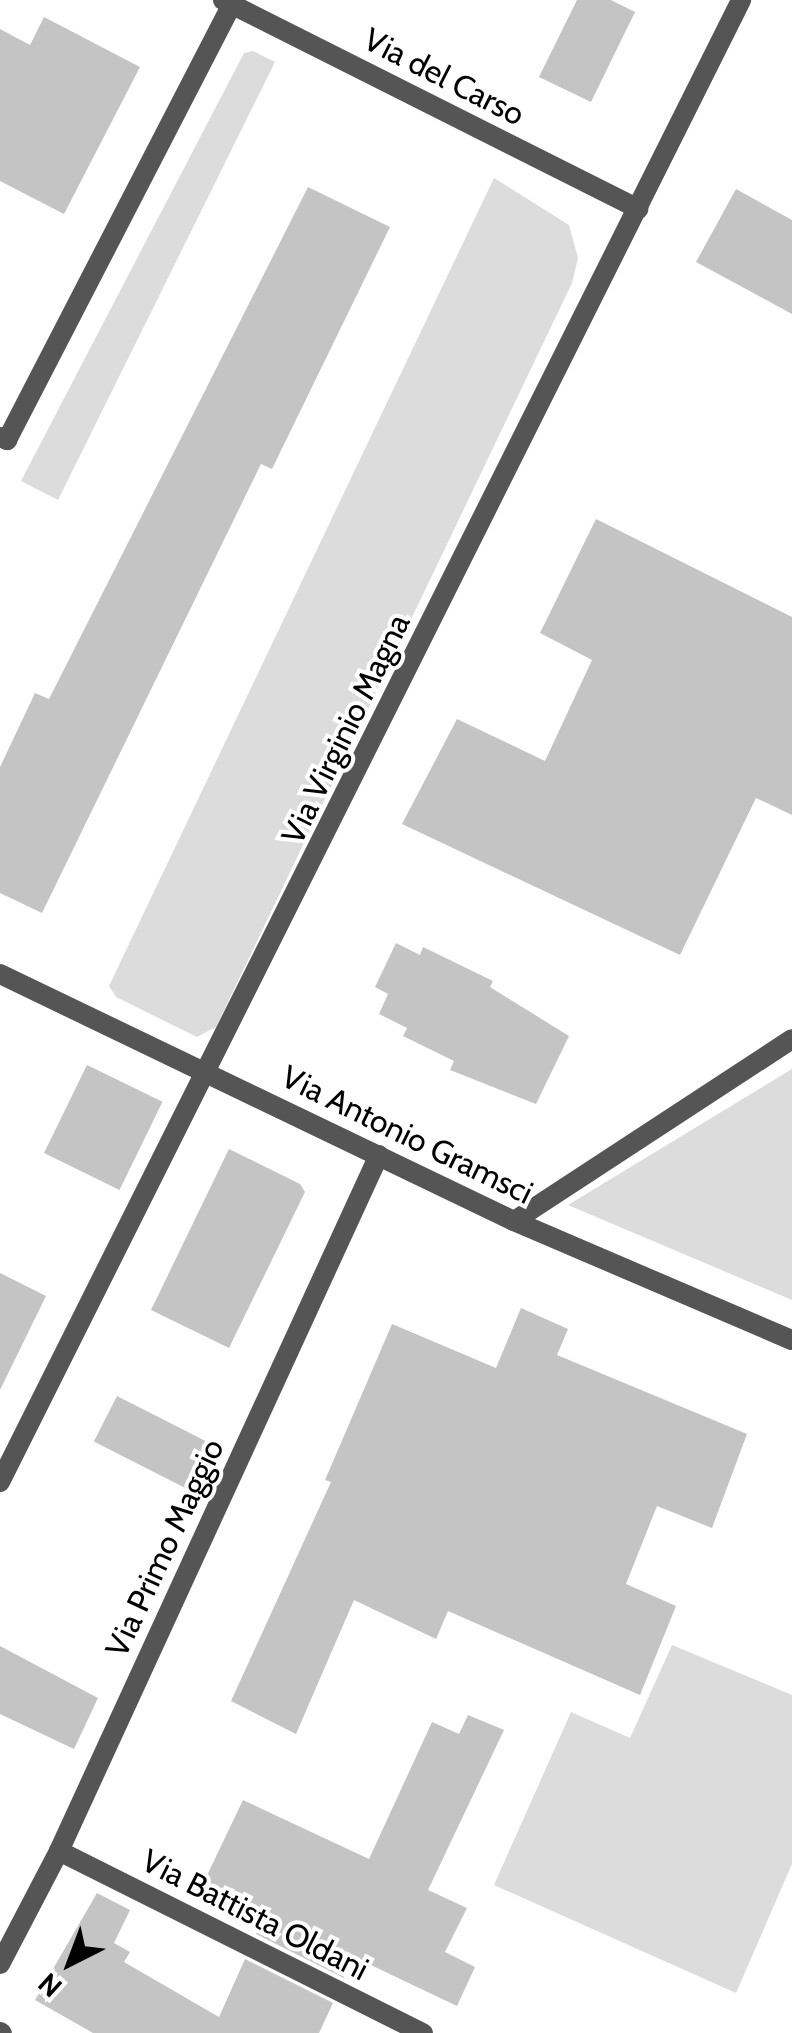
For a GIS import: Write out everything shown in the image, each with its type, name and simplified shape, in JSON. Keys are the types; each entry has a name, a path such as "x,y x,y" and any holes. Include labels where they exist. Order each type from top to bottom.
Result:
{"street":[{"name":"Via Virginio Magna","path":"0,1482 209,1072 741,0"},
{"name":"Via del Carso","path":"228,2 638,209"},
{"path":"0,437 7,440 228,2"},
{"name":"Via Antonio Gramsci","path":"0,974 514,1221 792,1340"},
{"path":"514,1221 792,1039"},
{"name":"Via Primo Maggio","path":"0,1964 59,1851 379,1155"},
{"name":"Via Battista Oldani","path":"59,1851 423,2033"}],"shaded area":[{"path":"253,51 275,62 58,500 21,481 244,53"},
{"path":"494,178 569,225 578,258 572,283 216,1027 197,1037 116,997 109,986"},
{"path":"792,1069 792,1300 568,1205"},
{"path":"672,1645 792,1695 792,1864 736,1993 494,1885 571,1712 630,1738"}],"building":[{"path":"577,0 611,0 635,12 591,102 539,77"},
{"path":"44,17 140,67 64,214 0,181 0,29 30,45"},
{"path":"308,187 390,227 272,469 261,464 42,913 0,893 0,767 35,693 49,699"},
{"path":"736,189 792,220 792,314 696,262"},
{"path":"596,519 792,617 792,815 756,798 680,955 402,824 457,719 545,761 592,660 540,633"},
{"path":"396,943 420,955 423,947 493,981 490,987 569,1036 536,1104 450,1070 454,1061 403,1036 407,1028 379,1014 388,994 375,987"},
{"path":"87,1065 162,1102 120,1190 44,1153"},
{"path":"229,1149 300,1184 305,1192 229,1348 151,1310"},
{"path":"0,1273 46,1296 0,1390"},
{"path":"521,1308 568,1329 557,1355 747,1434 712,1528 657,1506 626,1584 676,1606 640,1695 448,1611 436,1639 354,1600 296,1734 231,1701 331,1482 325,1480 392,1324 496,1368"},
{"path":"117,1396 211,1444 188,1490 94,1441"},
{"path":"0,1646 98,1698 74,1749 0,1714"},
{"path":"468,1715 504,1730 428,1890 467,1908 445,1952 475,1967 457,2006 354,1957 344,1978 256,1934 262,1921 199,1892 243,1800 369,1859 432,1722 459,1734"},
{"path":"97,1893 130,1910 114,1943 130,1952 124,1962 219,2017 245,1959 333,2003 319,2033 93,2033 35,2000"}]}
